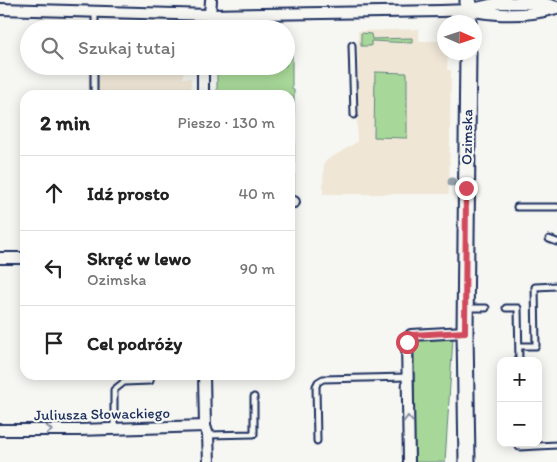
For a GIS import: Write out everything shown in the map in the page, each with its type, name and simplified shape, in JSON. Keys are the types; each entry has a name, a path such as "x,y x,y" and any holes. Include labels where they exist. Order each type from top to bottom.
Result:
{"main road":[{"name":"Ozimska","path":"467,462 465,308 468,60"}],"street":[{"path":"208,20 210,15 210,0"},
{"path":"0,9 210,15 468,11 499,3 543,3 557,8"},
{"path":"203,75 203,90"},
{"path":"0,258 20,258"},
{"path":"409,462 407,342 411,335 465,332"},
{"path":"204,380 209,462"},
{"name":"Juliusza Słowackiego","path":"0,430 207,430"}],"lane":[{"path":"95,13 95,20"},
{"path":"352,44 354,115"},
{"path":"94,75 94,90"},
{"path":"517,207 557,207"},
{"path":"548,239 557,242"},
{"path":"519,346 536,346 536,287 557,286"},
{"path":"465,308 486,308"},
{"path":"506,308 518,308 518,357"},
{"path":"317,441 316,386 318,382 323,379 408,377"},
{"path":"114,429 114,390 124,382 150,380"},
{"path":"207,430 254,434 254,397"},
{"path":"542,446 557,445"}],"shaded area":[{"path":"419,29 419,41 437,41 437,60 448,60 447,70 451,70 449,194 323,194 324,162 357,142 358,31"},
{"path":"88,75 183,75 183,78 191,78 191,90 88,90"}],"green space":[{"path":"361,33 371,34 372,39 412,38 412,43 371,41 371,46 361,46"},
{"path":"375,72 407,73 407,138 374,137"},
{"path":"217,75 292,75 292,89 294,90 217,90"},
{"path":"453,338 445,462 415,462 414,340"}],"route":[{"path":"407,342 411,335 465,332 466,188"}]}
